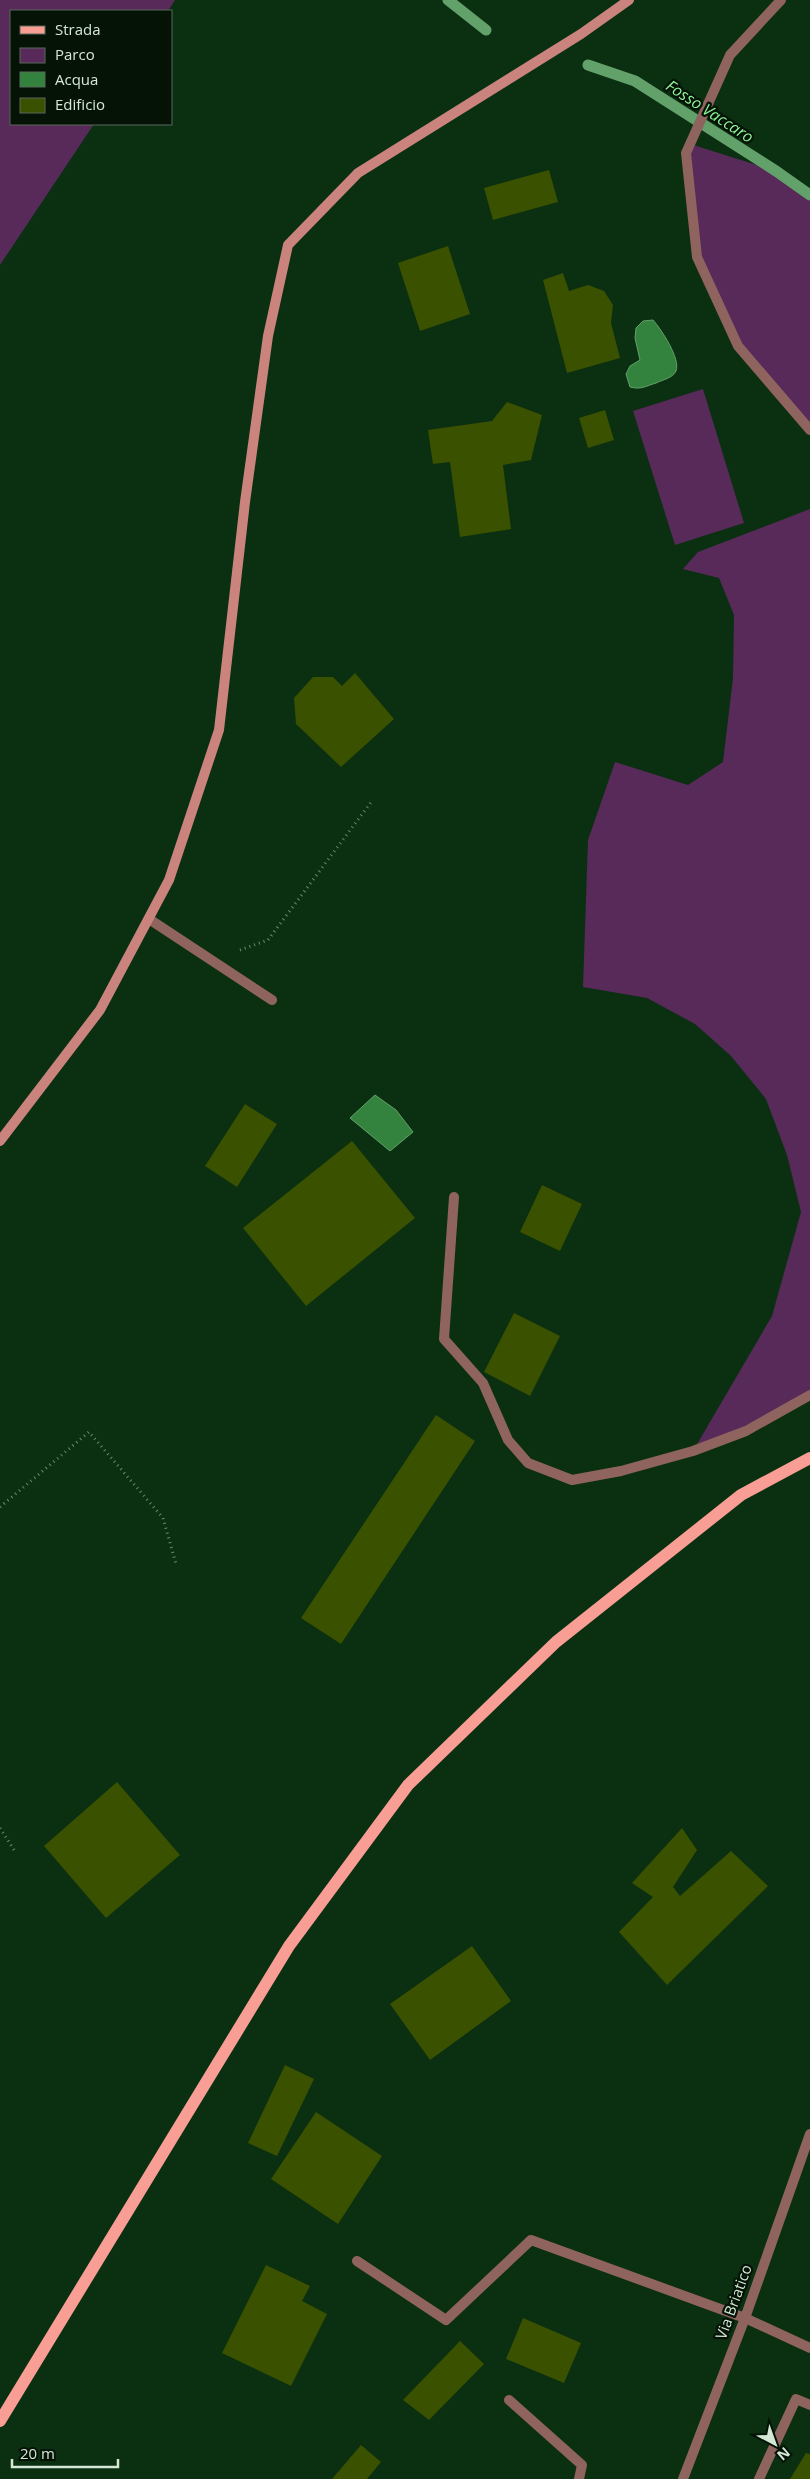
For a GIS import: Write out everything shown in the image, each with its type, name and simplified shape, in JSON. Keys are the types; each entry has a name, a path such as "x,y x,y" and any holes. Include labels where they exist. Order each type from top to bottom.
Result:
{"main road":[{"path":"0,2421 288,1946 408,1785 556,1642 741,1495 810,1458"}],"street":[{"path":"0,1141 100,1010 169,880 219,730 245,502 268,336 288,246 358,172 581,34 629,0"},
{"path":"782,0 730,55 686,153 697,257 738,346 810,430"},
{"path":"149,918 272,1000"},
{"path":"454,1197 444,1339 483,1384 508,1440 528,1463 572,1480 621,1471 693,1451 746,1431 810,1395"},
{"name":"Via Briatico","path":"683,2479 745,2318 810,2134"},
{"path":"357,2261 446,2320 531,2240 745,2318 810,2348"},
{"path":"759,2479 796,2399 810,2405"},
{"path":"509,2400 582,2465 579,2479"}],"path":[{"path":"210,959 268,940 372,801"},
{"path":"0,1507 89,1432 163,1518 176,1564"},
{"path":"0,1828 14,1850"}],"green space":[{"path":"0,0 175,0 169,10 10,10 10,125 93,125 0,265"},
{"path":"690,144 776,171 810,195 810,430 738,346 697,257"},
{"path":"703,389 744,523 675,545 633,411"},
{"path":"810,509 810,1395 693,1451 772,1316 801,1212 787,1155 766,1099 731,1056 695,1024 647,998 583,987 588,840 615,762 688,785 723,762 733,678 734,615 719,578 683,569 698,552"}],"water":[{"path":"653,320 673,352 676,359 676,371 670,377 656,383 640,388 630,387 626,374 630,366 640,360 635,338 636,328 643,321"},
{"path":"375,1095 396,1110 413,1132 390,1151 350,1118"}],"building":[{"path":"549,170 558,202 493,220 484,188"},
{"path":"448,246 470,314 420,331 398,263"},
{"path":"563,273 569,291 588,285 604,291 613,305 611,323 620,358 567,373 543,280"},
{"path":"507,402 542,415 531,460 503,465 511,529 460,537 450,462 433,464 428,430 492,421"},
{"path":"605,410 614,440 588,448 579,418"},
{"path":"355,673 394,719 341,767 296,724 294,698 313,677 333,677 342,686"},
{"path":"245,1104 277,1124 237,1187 205,1166"},
{"path":"352,1141 415,1218 306,1306 243,1228"},
{"path":"542,1185 582,1204 560,1251 520,1232"},
{"path":"514,1313 560,1336 530,1396 484,1372"},
{"path":"436,1415 475,1441 341,1644 301,1618"},
{"path":"117,1782 180,1855 106,1918 44,1846"},
{"path":"682,1828 697,1850 673,1887 680,1896 731,1851 768,1886 667,1985 619,1932 653,1897 632,1883"},
{"path":"472,1946 511,2001 430,2060 390,2004"},
{"path":"285,2065 314,2079 277,2156 248,2143"},
{"path":"316,2112 382,2156 338,2224 271,2179"},
{"path":"266,2265 310,2286 302,2301 327,2314 291,2386 222,2353"},
{"path":"523,2318 581,2343 564,2383 506,2359"},
{"path":"460,2341 484,2364 429,2420 403,2400"},
{"path":"361,2445 381,2462 367,2479 332,2479"},
{"path":"806,2453 810,2454 810,2479 790,2479"}],"waterway":[{"name":"Fosso Vaccaro","path":"448,0 486,30"},
{"name":"Fosso Vaccaro","path":"588,65 635,81 776,171 810,195"}]}
